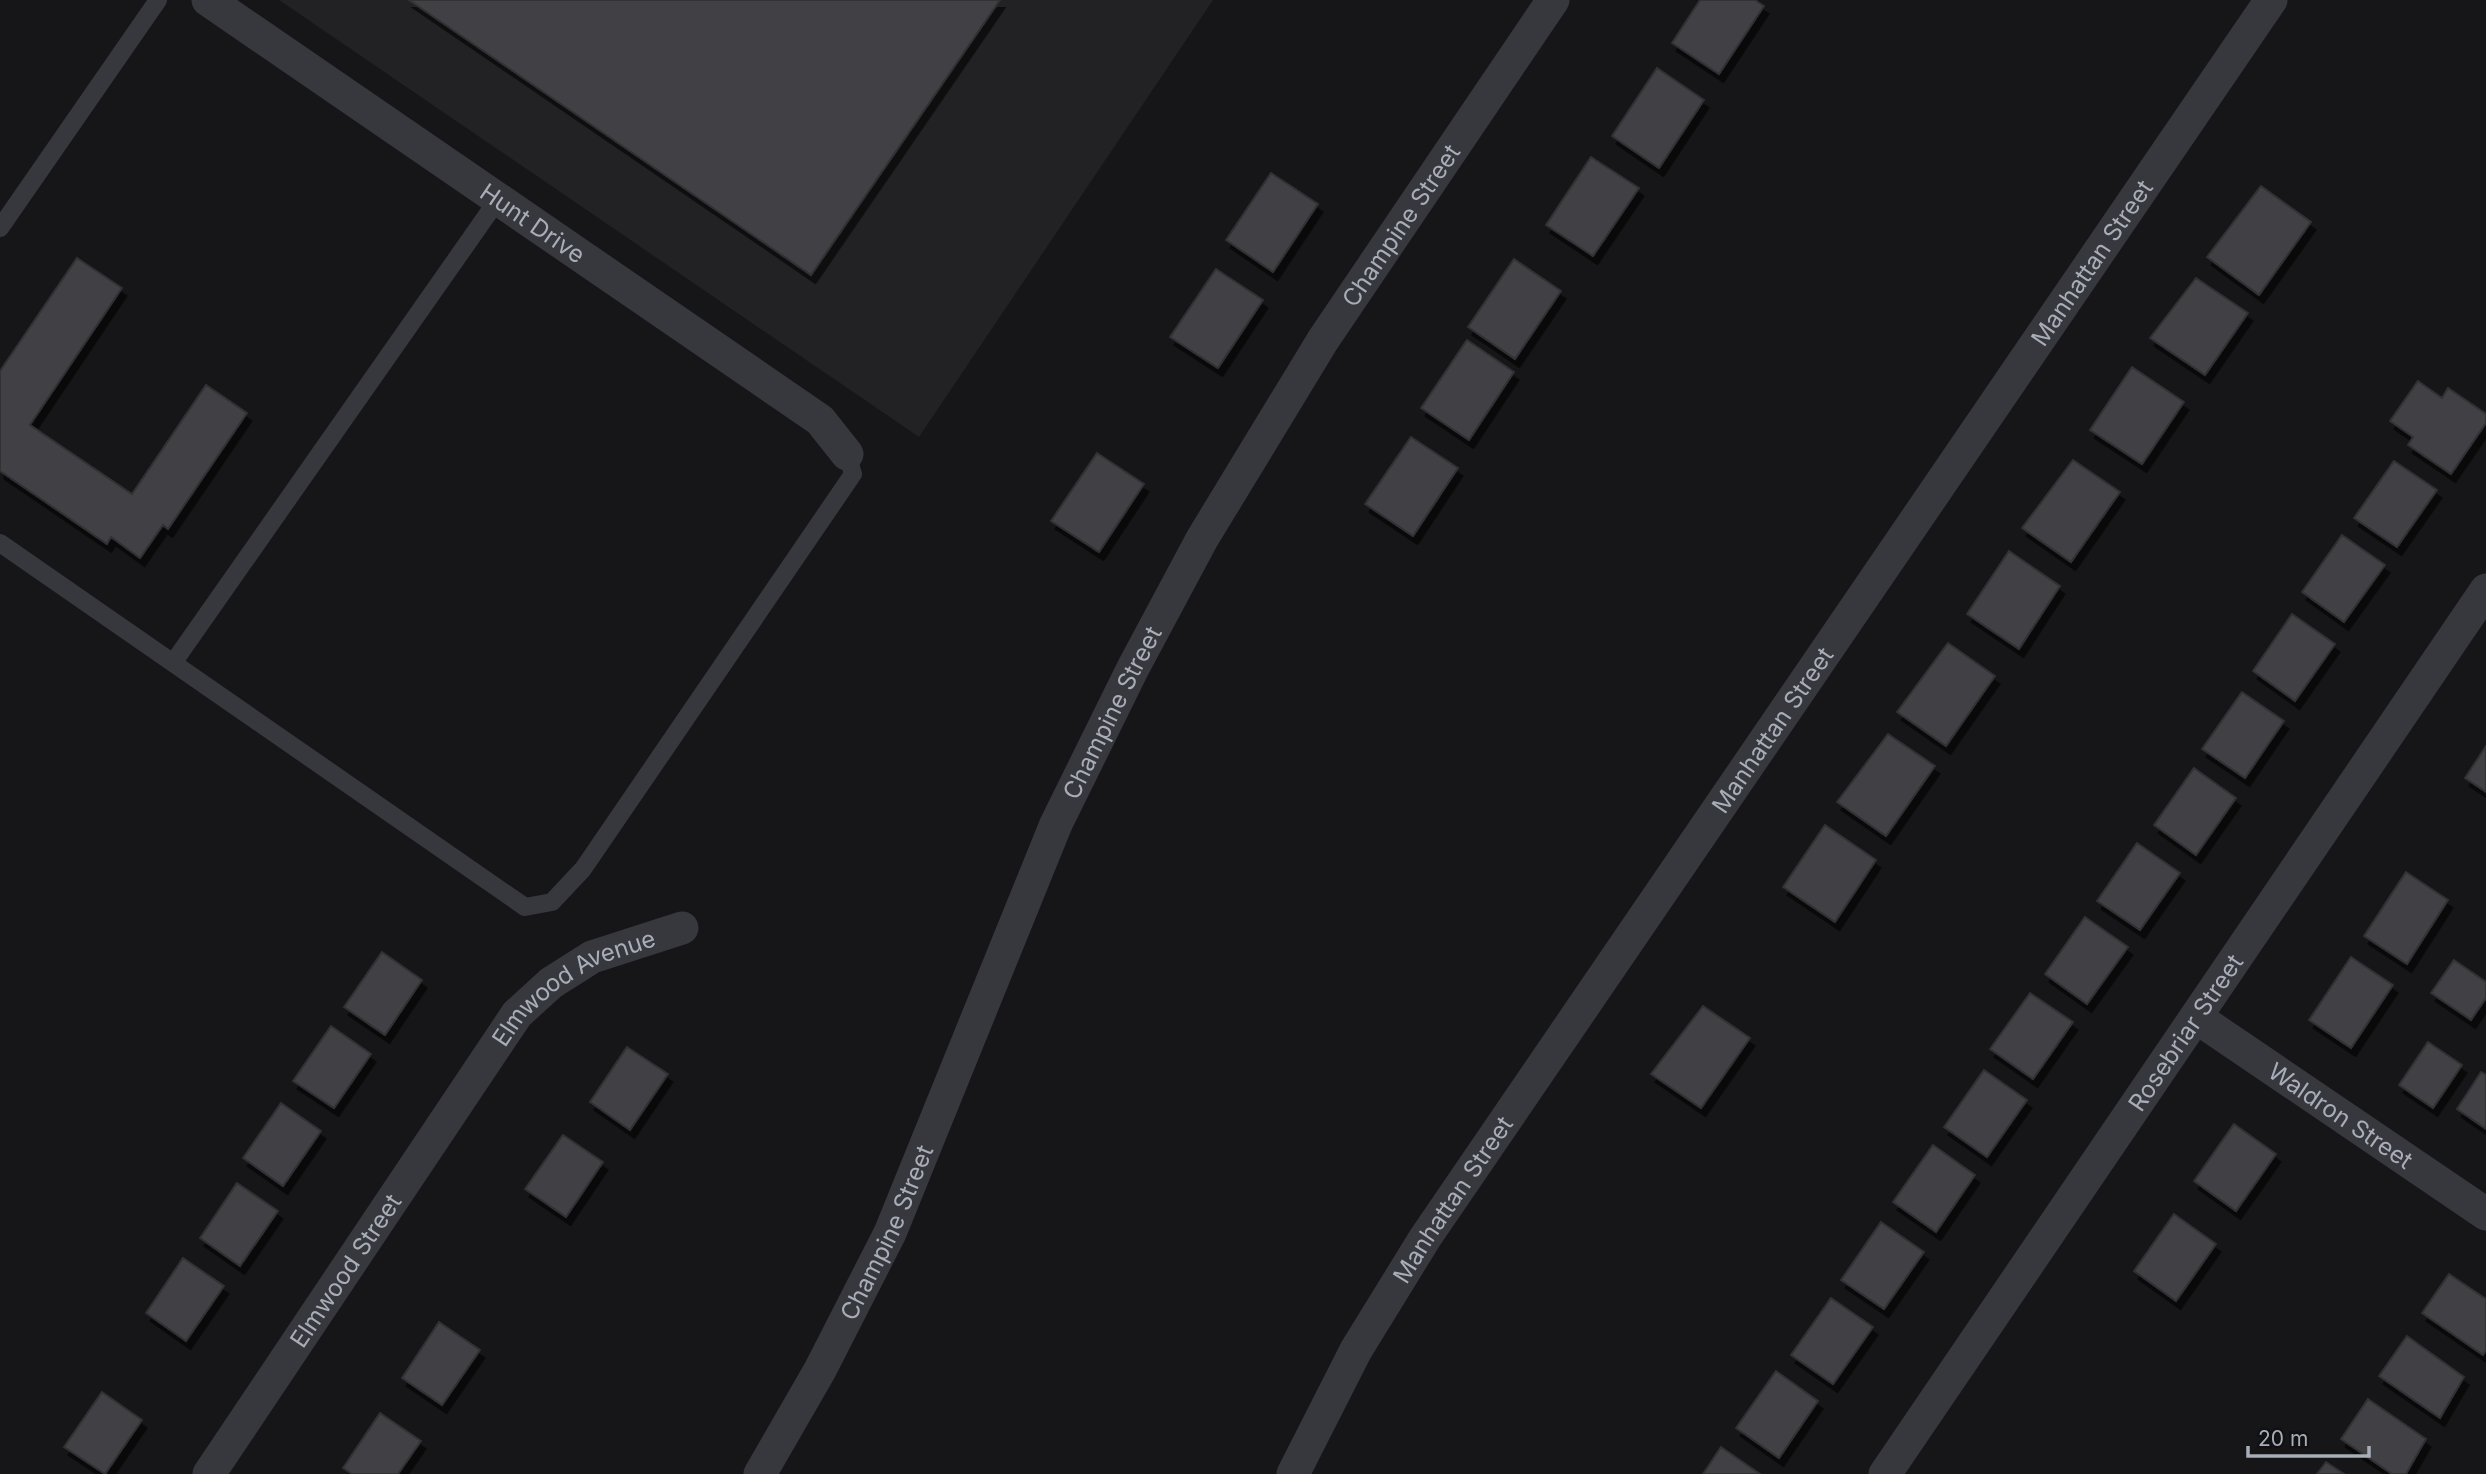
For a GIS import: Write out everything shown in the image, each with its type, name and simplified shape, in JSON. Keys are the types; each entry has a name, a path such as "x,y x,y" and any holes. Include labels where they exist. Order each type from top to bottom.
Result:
{"street":[{"name":"Hunt Drive","path":"208,0 820,420 847,454"},
{"name":"Champine Street","path":"760,1474 820,1370 890,1233 1056,824 1145,644 1202,539 1323,340 1553,0"},
{"name":"Manhattan Street","path":"1293,1474 1356,1350 1425,1238 2271,0"},
{"name":"Rosebriar Street","path":"1885,1474 2486,590"},
{"name":"Elmwood Avenue","path":"481,1067 517,1014 551,983 592,957 682,928"},
{"name":"Waldron Street","path":"2196,1017 2486,1214"},
{"name":"Elmwood Street","path":"209,1474 481,1067"}],"lane":[{"path":"0,228 158,0"},
{"path":"173,663 499,198"},
{"path":"0,543 525,907 552,902 583,869 853,474 847,454"}],"shaded area":[{"path":"279,0 1213,0 919,437"}],"building":[{"path":"409,0 1000,0 811,275"},
{"path":"1700,0 1755,0 1764,6 1719,74 1672,43"},
{"path":"1657,68 1704,100 1659,168 1612,136"},
{"path":"1591,157 1639,188 1593,256 1546,225"},
{"path":"1271,173 1318,204 1273,272 1226,240"},
{"path":"2261,186 2311,222 2259,295 2207,257"},
{"path":"77,258 122,288 30,425 132,494 206,385 247,413 168,529 163,525 140,558 111,537 107,544 0,471 0,371"},
{"path":"1514,259 1561,291 1515,359 1468,327"},
{"path":"1216,269 1263,300 1218,368 1170,337"},
{"path":"2196,278 2248,313 2205,375 2150,338"},
{"path":"1467,340 1514,372 1469,440 1421,408"},
{"path":"2132,367 2184,402 2142,464 2090,430"},
{"path":"2418,381 2442,398 2448,388 2486,414 2486,423 2451,474 2408,445 2413,437 2390,421"},
{"path":"1411,437 1458,468 1413,536 1365,504"},
{"path":"1097,453 1144,484 1099,552 1051,521"},
{"path":"2073,460 2120,492 2071,562 2022,528"},
{"path":"2394,461 2437,490 2397,547 2354,518"},
{"path":"2342,535 2385,565 2344,622 2302,592"},
{"path":"2009,551 2060,586 2019,649 1967,614"},
{"path":"2292,614 2335,644 2295,701 2253,671"},
{"path":"1948,643 1995,676 1946,746 1897,712"},
{"path":"2242,692 2284,721 2245,778 2202,749"},
{"path":"1888,734 1935,766 1886,836 1837,802"},
{"path":"2486,746 2486,792 2465,778"},
{"path":"2194,768 2236,798 2196,855 2154,825"},
{"path":"1825,825 1876,860 1835,922 1783,887"},
{"path":"2137,843 2180,873 2140,930 2097,901"},
{"path":"2406,872 2448,900 2407,964 2364,936"},
{"path":"2085,917 2128,947 2087,1004 2045,974"},
{"path":"382,952 422,980 385,1035 344,1007"},
{"path":"2351,957 2393,985 2351,1048 2309,1020"},
{"path":"2454,960 2486,982 2486,998 2471,1020 2431,993"},
{"path":"2030,993 2073,1022 2033,1079 1990,1049"},
{"path":"1703,1006 1750,1038 1701,1108 1651,1074"},
{"path":"331,1026 371,1054 334,1108 293,1081"},
{"path":"2428,1042 2462,1065 2433,1108 2399,1085"},
{"path":"627,1047 668,1074 630,1130 590,1102"},
{"path":"1984,1070 2027,1100 1987,1157 1944,1127"},
{"path":"2481,1072 2486,1075 2486,1129 2457,1109"},
{"path":"281,1103 321,1131 283,1186 243,1158"},
{"path":"2234,1124 2276,1154 2236,1211 2194,1181"},
{"path":"563,1135 603,1162 566,1217 525,1189"},
{"path":"1933,1145 1975,1175 1936,1232 1893,1202"},
{"path":"237,1183 278,1211 240,1266 200,1238"},
{"path":"2174,1214 2216,1244 2176,1301 2134,1271"},
{"path":"1881,1222 1924,1252 1884,1309 1841,1280"},
{"path":"183,1258 224,1286 186,1341 146,1313"},
{"path":"2449,1274 2486,1299 2486,1350 2483,1355 2422,1313"},
{"path":"1831,1298 1873,1327 1833,1384 1791,1355"},
{"path":"439,1322 480,1350 442,1405 402,1378"},
{"path":"2407,1336 2464,1377 2440,1418 2379,1376"},
{"path":"1776,1371 1818,1401 1779,1458 1736,1428"},
{"path":"102,1392 142,1420 105,1474 64,1447"},
{"path":"2368,1399 2426,1439 2406,1474 2392,1474 2341,1439"},
{"path":"380,1413 421,1441 398,1474 352,1474 343,1468"},
{"path":"1721,1447 1760,1474 1703,1474"},
{"path":"2326,1462 2344,1474 2317,1474"}]}
